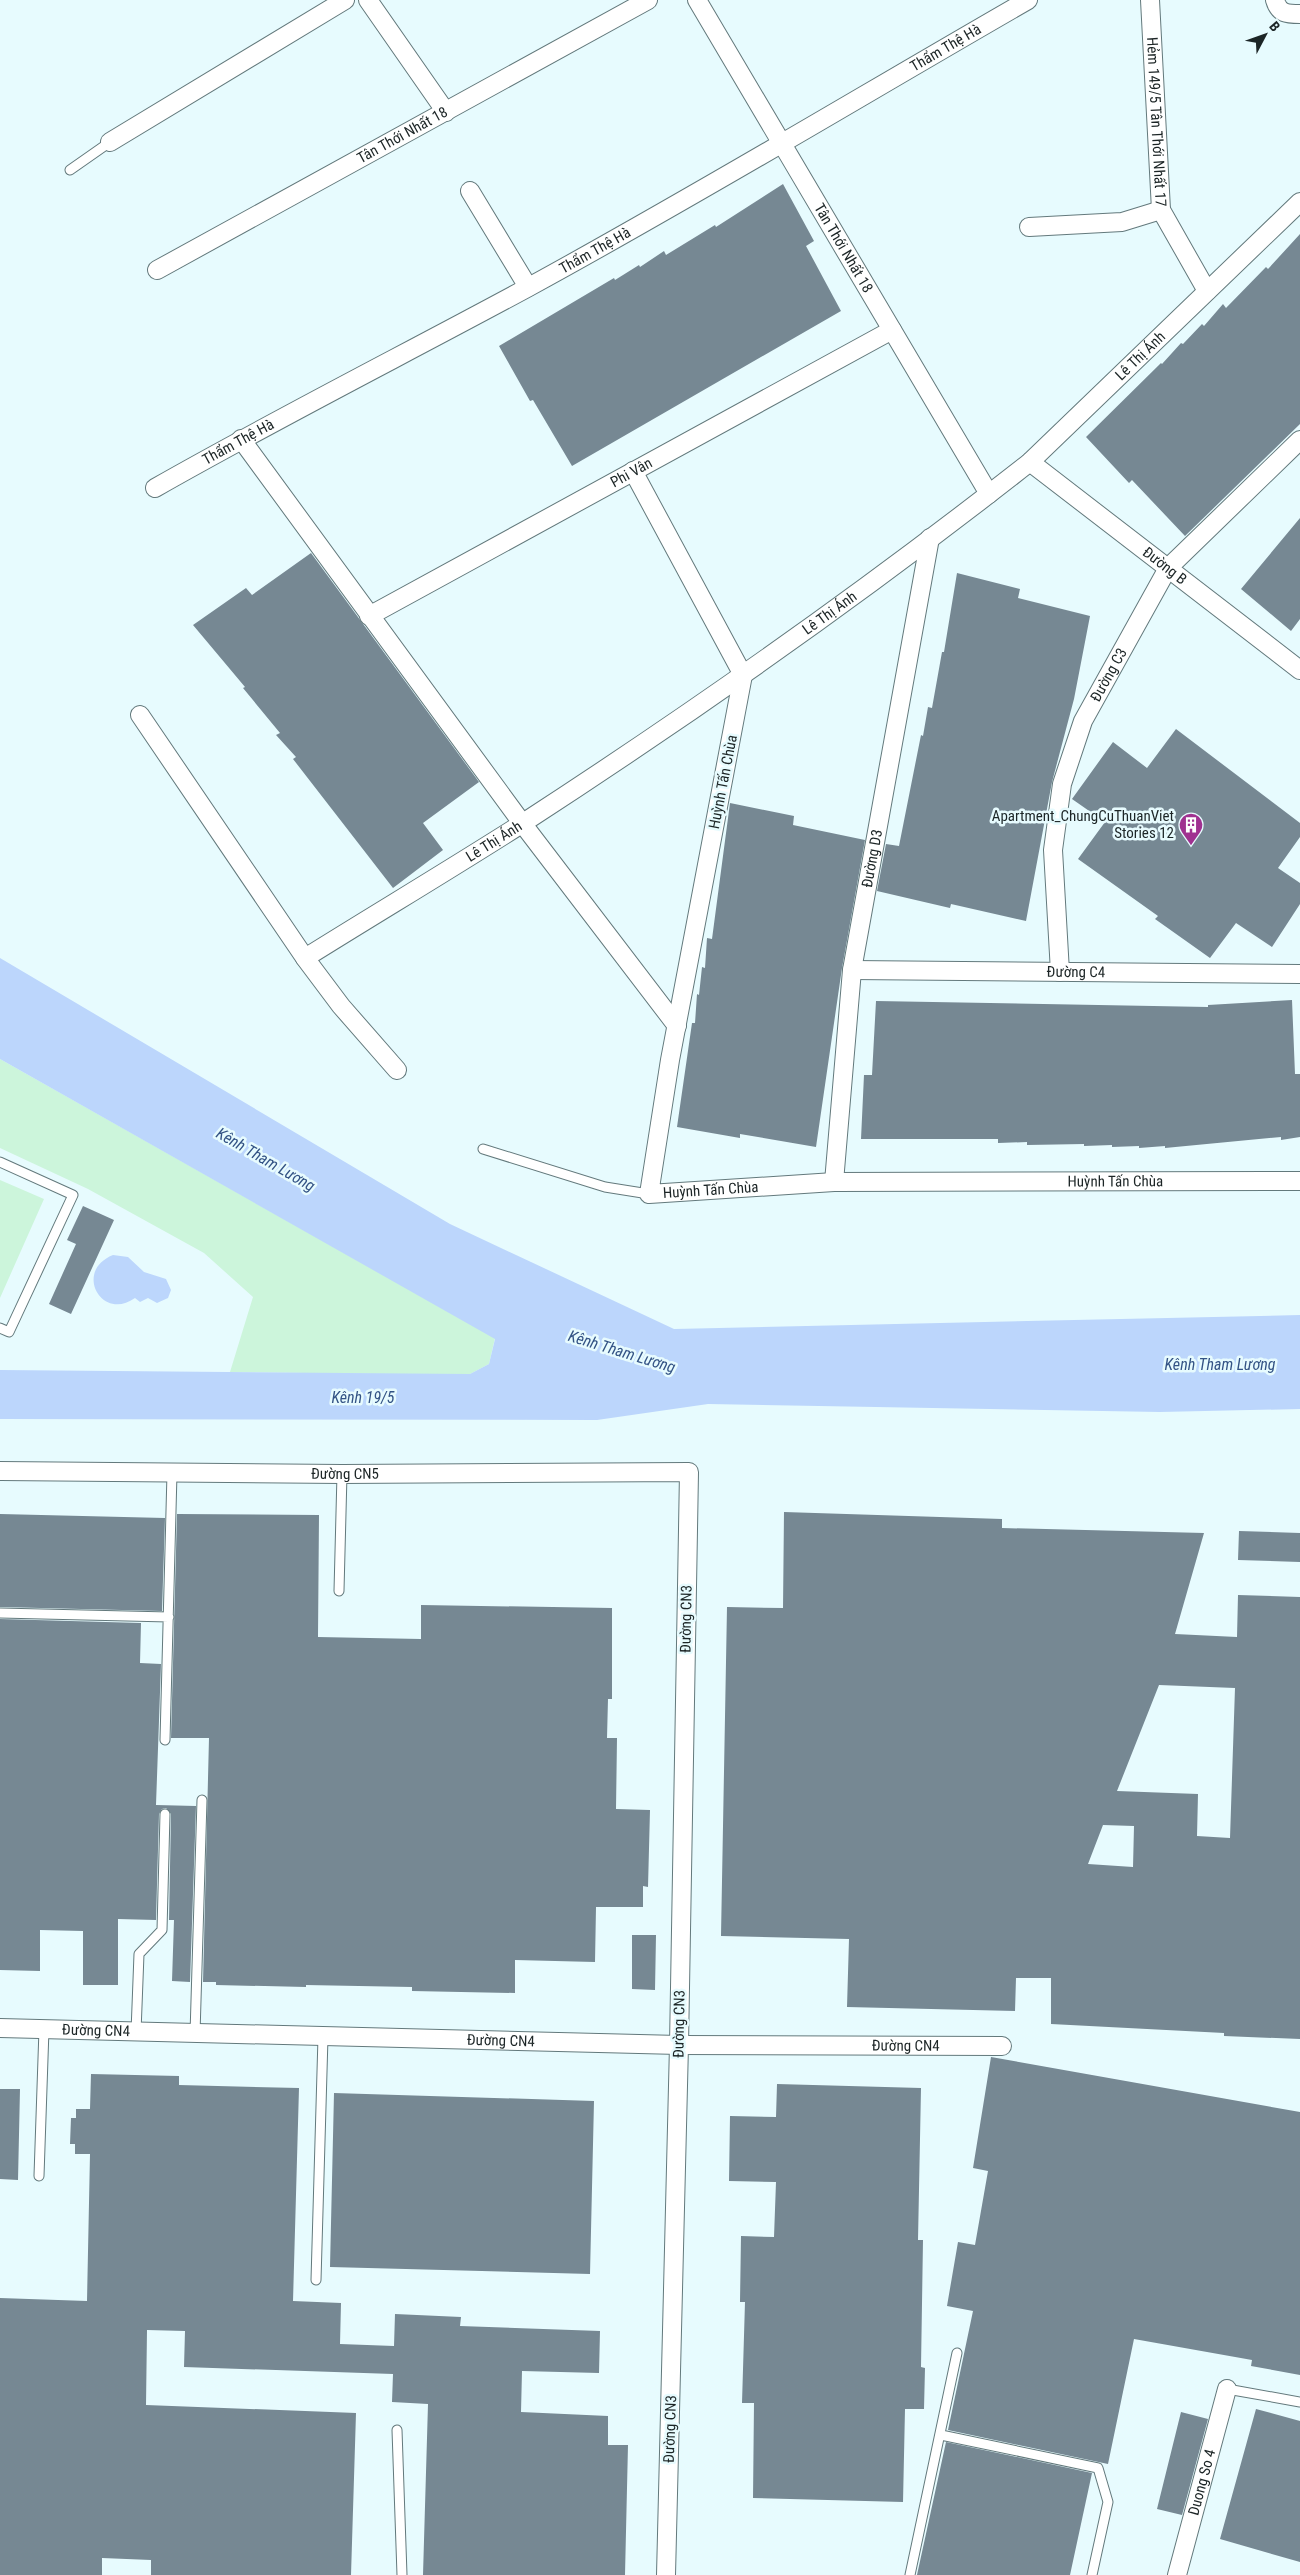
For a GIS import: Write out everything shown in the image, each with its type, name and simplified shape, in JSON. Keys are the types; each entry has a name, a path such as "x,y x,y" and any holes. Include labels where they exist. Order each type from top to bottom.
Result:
{"street":[{"path":"110,142 345,0"},
{"path":"368,0 446,112"},
{"name":"Tân Thới Nhất 18","path":"157,270 648,0"},
{"name":"Tân Thới Nhất 18","path":"697,0 989,494"},
{"name":"Hẻm 149/5 Tân Thới Nhất 17","path":"1150,0 1161,210 1207,291"},
{"path":"1275,0 1277,7 1285,14 1300,14"},
{"name":"Thẩm Thệ Hà","path":"155,488 241,439 528,287 782,144 1024,1"},
{"path":"470,191 528,287"},
{"name":"Lê Thị Ánh","path":"305,958 522,823 744,675 989,494 1030,462 1300,202"},
{"path":"1030,227 1122,222 1161,210"},
{"name":"Phi Vân","path":"369,616 892,330"},
{"path":"241,439 522,823 677,1026"},
{"name":"Đường C3","path":"1060,972 1053,850 1062,784 1083,721 1168,568 1300,440"},
{"name":"Đường B","path":"1030,462 1300,670"},
{"path":"633,471 744,675"},
{"name":"Đường D3","path":"834,1182 852,970 930,538"},
{"name":"Huỳnh Tấn Chùa","path":"744,675 677,1026 649,1194 834,1182 1300,1182"},
{"path":"140,715 305,958 342,1006 397,1070"},
{"name":"Đường C4","path":"852,970 1300,974"},
{"name":"Đường CN5","path":"0,1471 342,1474 689,1472"},
{"name":"Đường CN3","path":"666,2575 679,2045 689,1472"},
{"name":"Đường CN4","path":"0,2028 679,2045 1002,2046"},
{"name":"Duong So 4","path":"1177,2575 1227,2390"}],"lane":[{"path":"70,170 110,142"},
{"path":"483,1149 605,1187 649,1194"},
{"path":"0,1162 73,1195 8,1332 0,1328"},
{"path":"165,1740 172,1473"},
{"path":"339,1591 342,1474"},
{"path":"0,1613 169,1617"},
{"path":"195,2034 202,1800"},
{"path":"136,2032 139,1954 162,1930 165,1814"},
{"path":"39,2176 44,2029"},
{"path":"316,2280 323,2037"},
{"path":"910,2575 957,2353"},
{"path":"1227,2390 1300,2402"},
{"path":"397,2430 402,2575"},
{"path":"941,2435 1098,2468 1108,2502 1092,2575"}],"green space":[{"path":"0,1059 495,1338 489,1364 470,1374 446,1375 230,1372 253,1297 204,1253 88,1189 0,1148"},
{"path":"0,1180 44,1199 0,1298"}],"water":[{"name":"Kênh Tham Lương","path":"0,958 450,1224 674,1329 1300,1315 1300,1409 1160,1412 708,1404 597,1420 0,1419 0,1370 470,1374 489,1364 495,1339 0,1059"},
{"path":"113,1255 128,1257 144,1272 166,1279 171,1290 168,1298 157,1303 148,1298 140,1302 135,1298 123,1304 112,1304 103,1299 97,1291 94,1282 95,1272 101,1262"}],"building":[{"path":"783,184 814,241 806,246 841,311 572,466 533,400 530,401 499,346 614,278 615,280 639,265 640,267 664,251 666,255 715,225 716,227"},
{"path":"1300,234 1300,424 1185,536 1132,480 1129,483 1086,437 1162,364 1181,343 1183,344 1202,324 1204,326 1223,304 1226,308 1266,267 1268,269"},
{"path":"1300,518 1300,619 1291,631 1241,589"},
{"path":"311,553 479,782 423,823 443,850 393,888 293,759 296,757 276,735 280,733 243,688 245,687 193,625 246,588 252,595"},
{"path":"957,573 1020,589 1018,598 1090,616 1074,699 1052,782 1026,921 951,904 950,908 877,891 886,844 899,846 921,735 923,736 928,707 932,708 942,652 944,652"},
{"name":"Apartment_ChungCuThuanViet Stories 12","path":"1176,729 1300,823 1300,837 1278,868 1300,883 1300,904 1272,947 1236,923 1210,958 1155,919 1158,916 1078,859 1105,822 1072,799 1113,742 1147,768"},
{"path":"730,803 794,816 793,825 865,840 842,968 816,1147 740,1134 740,1138 677,1127 692,1023 695,1023 697,994 699,995 702,967 705,968 707,938 712,939"},
{"path":"1292,1000 1295,1074 1300,1074 1300,1137 1281,1140 1281,1137 1165,1148 1165,1146 1139,1148 1139,1146 1112,1147 1112,1145 1084,1146 1084,1144 1027,1145 1027,1142 998,1143 998,1139 861,1139 864,1075 872,1075 876,1001 1208,1007 1208,1005"},
{"path":"83,1206 114,1220 71,1314 49,1304 76,1244 67,1240"},
{"path":"784,1512 1002,1519 1002,1528 1204,1533 1175,1634 1237,1637 1238,1595 1300,1597 1300,2039 1224,2036 1224,2033 1051,2024 1051,1978 1016,1978 1015,2011 847,2007 849,1939 721,1936 727,1607 783,1608","holes":["1159,1685 1235,1688 1230,1838 1197,1836 1198,1794 1117,1791","1103,1825 1134,1826 1133,1867 1088,1864"]},
{"path":"0,1514 165,1518 162,1611 0,1607"},
{"path":"177,1514 319,1515 318,1637 421,1639 421,1605 612,1608 612,1699 608,1699 607,1738 617,1738 616,1809 650,1810 648,1887 643,1886 643,1907 596,1907 595,1962 515,1960 515,1993 412,1991 412,1987 216,1985 216,1982 203,1982 209,1738 171,1738"},
{"path":"1239,1531 1300,1533 1300,1562 1238,1560"},
{"path":"0,1619 141,1623 140,1663 161,1664 156,1805 196,1806 190,1982 172,1981 174,1920 169,1920 171,1814 166,1808 162,1809 159,1814 156,1920 118,1919 118,1985 83,1985 83,1931 40,1930 40,1971 0,1970"},
{"path":"632,1935 656,1935 655,1990 632,1989"},
{"path":"991,2057 1300,2112 1300,2375 1251,2366 1252,2360 1134,2339 1108,2464 948,2430 973,2311 947,2306 958,2242 975,2245 988,2171 973,2168"},
{"path":"91,2074 179,2076 179,2085 299,2088 293,2301 341,2303 340,2344 394,2346 395,2314 461,2317 460,2326 600,2331 599,2373 522,2371 521,2412 608,2416 608,2445 628,2445 625,2575 423,2575 428,2404 392,2402 393,2374 184,2367 185,2331 147,2330 146,2405 356,2413 351,2575 151,2575 151,2560 102,2558 102,2575 0,2575 0,2298 87,2301 90,2154 75,2154 75,2144 70,2144 71,2118 76,2118 76,2109 90,2109"},
{"path":"777,2084 921,2088 918,2240 923,2240 921,2367 925,2368 924,2409 905,2409 903,2502 753,2498 754,2403 742,2403 745,2302 740,2302 741,2236 774,2237 776,2182 729,2181 730,2116 776,2117"},
{"path":"0,2089 20,2089 18,2180 0,2179"},
{"path":"334,2093 594,2101 590,2274 330,2267"},
{"path":"1256,2409 1300,2421 1300,2562 1220,2539"},
{"path":"1181,2412 1208,2419 1182,2515 1157,2509"},
{"path":"946,2442 1092,2473 1070,2575 917,2575"}],"place":[{"name":"Apartment_ChungCuThuanViet Stories 12","path":"1191,846"}],"water label":[{"name":"Kênh 19/5","path":"363,1397"}]}
